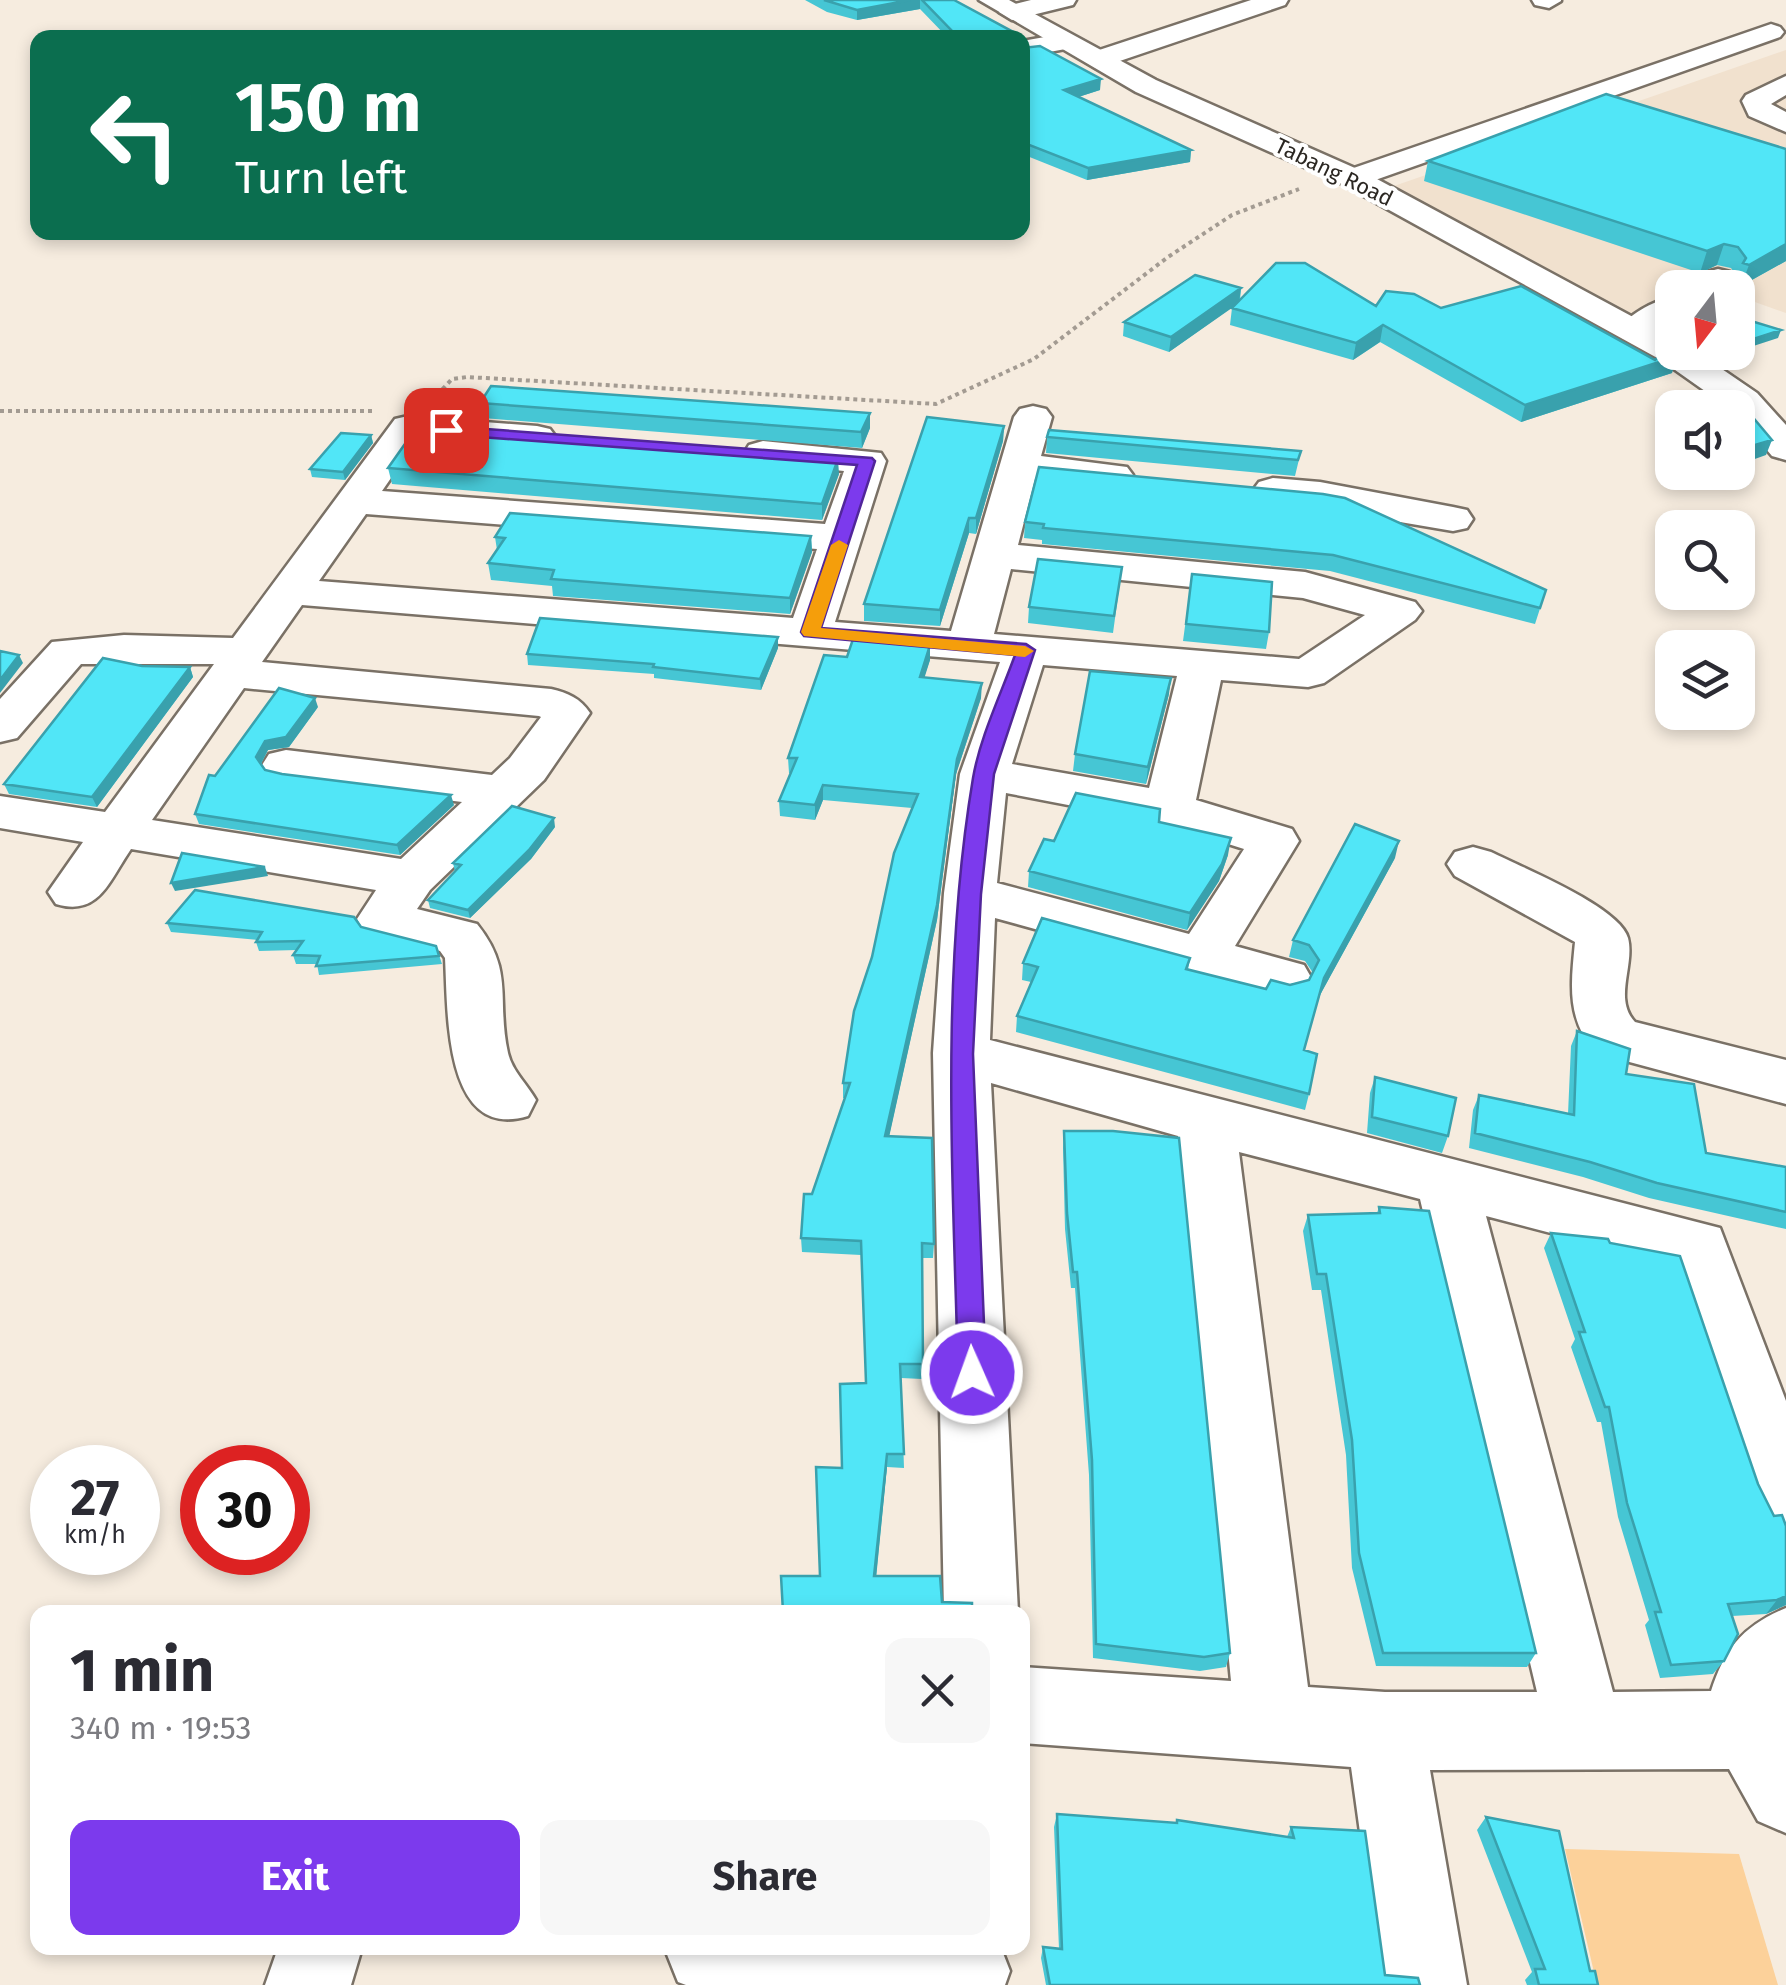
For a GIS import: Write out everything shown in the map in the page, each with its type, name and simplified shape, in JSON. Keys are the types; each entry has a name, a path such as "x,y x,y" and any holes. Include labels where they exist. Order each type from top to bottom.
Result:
{"street":[{"path":"1001,6 1064,0"},
{"path":"1096,60 1276,0"},
{"name":"Tabang Road","path":"1001,6 1096,60 1353,178 1655,343"},
{"path":"1353,178 1771,32"},
{"path":"1030,48 1062,42"},
{"path":"1786,84 1756,102 1759,110 1786,122"},
{"path":"1634,332 1655,319"},
{"name":"Tabang Road","path":"1699,370 1744,401 1786,448"},
{"path":"968,645 1032,417"},
{"path":"74,892 408,428 568,439"},
{"path":"727,451 867,461 810,632"},
{"path":"1019,466 1151,478"},
{"path":"1245,487 1320,494 1452,519"},
{"path":"355,501 842,538"},
{"path":"290,590 1026,650 1145,616 1305,585 1400,610 1308,673 1202,664 1145,616 994,555"},
{"path":"1305,585 1308,673"},
{"path":"0,728 68,651 124,648 552,703 567,712 526,769 398,899"},
{"path":"981,1605 961,1054 970,894 984,774 1026,650"},
{"path":"1169,808 1202,664"},
{"path":"286,765 503,792"},
{"path":"984,774 1169,808 1274,842 1202,956"},
{"path":"0,812 118,831 398,899 458,937 472,954 479,1052 488,1079 507,1100"},
{"path":"1472,864 1593,928 1602,939 1598,1014 1604,1028 1616,1038 1786,1082"},
{"path":"970,894 1284,979"},
{"path":"961,1054 1206,1121 1698,1246 1775,1432 1786,1497"},
{"path":"1206,1121 1274,1723"},
{"path":"1446,1182 1584,1729"},
{"path":"1030,1706 1385,1731 1584,1729 1768,1761 1747,1698 1753,1675 1766,1657 1786,1645"},
{"path":"1385,1731 1424,1985"},
{"path":"308,1985 318,1955"},
{"path":"757,1955 968,1968"}],"path":[{"path":"936,404 993,383 1046,351 1237,209 1276,194 1353,178"}],"shaded area":[{"path":"1786,50 1786,313 1755,302 1755,270 1655,270 1655,327 1394,186"},
{"path":"1565,1849 1739,1854 1778,1985 1597,1985"}],"building":[{"path":"824,0 910,0 857,10"},
{"path":"922,0 954,0 1010,30 951,30"},
{"path":"1040,46 1101,79 1064,90 1191,150 1088,168 1030,145 1030,47"},
{"path":"1606,94 1786,149 1786,244 1749,265 1743,263 1746,258 1738,247 1724,244 1707,251 1428,161"},
{"path":"1276,263 1305,263 1376,306 1386,291 1414,294 1441,308 1521,286 1655,363 1525,405 1383,325 1356,343 1232,308"},
{"path":"1195,275 1241,288 1171,337 1124,322"},
{"path":"1755,322 1781,330 1755,338"},
{"path":"491,386 870,413 861,432 480,403"},
{"path":"927,417 1004,426 976,518 969,518 940,610 864,604"},
{"path":"1755,420 1772,440 1755,445"},
{"path":"1049,430 1301,451 1298,460 1047,437"},
{"path":"414,431 463,431 838,459 822,504 388,468"},
{"path":"341,433 371,435 343,472 310,469"},
{"path":"1039,467 1345,498 1546,590 1540,608 1333,555 1043,528 1044,524 1025,522"},
{"path":"510,513 811,536 790,598 551,579 554,570 488,563 505,538 495,537"},
{"path":"1038,559 1122,567 1114,616 1029,607"},
{"path":"1192,574 1272,582 1269,632 1186,624"},
{"path":"540,618 778,637 760,679 653,667 654,664 527,654"},
{"path":"853,639 930,645 920,677 982,683 957,759 937,905 885,1136 932,1138 934,1244 922,1243 923,1364 900,1364 904,1454 887,1454 874,1576 940,1576 942,1602 972,1605 783,1605 781,1576 820,1576 816,1467 842,1468 840,1384 866,1383 861,1241 801,1238 804,1194 812,1194 850,1083 843,1083 854,1011 872,957 894,853 918,794 823,785 815,805 779,801 797,758 788,758 824,655 847,657"},
{"path":"0,651 19,655 0,680"},
{"path":"103,658 142,666 190,667 92,797 4,784"},
{"path":"1090,671 1171,678 1148,767 1075,754"},
{"path":"279,688 315,698 286,737 265,741 256,757 265,770 451,795 397,845 195,814 209,775 215,776"},
{"path":"1076,793 1160,809 1159,822 1231,838 1222,864 1190,913 1029,871 1044,839 1054,841"},
{"path":"512,806 554,818 529,850 468,910 428,900 461,865 453,863"},
{"path":"1355,824 1399,841 1324,978 1304,1050 1317,1054 1309,1094 1017,1016 1038,967 1023,963 1042,918 1190,958 1186,969 1266,989 1271,980 1290,985 1309,980 1319,960 1309,945 1293,940"},
{"path":"182,853 265,867 171,883"},
{"path":"195,890 354,917 361,927 436,946 439,956 316,966 320,956 293,955 303,941 256,942 262,932 167,923"},
{"path":"1577,1031 1630,1049 1626,1074 1694,1084 1706,1153 1786,1167 1786,1212 1657,1183 1475,1133 1479,1095 1574,1115"},
{"path":"1375,1077 1456,1098 1448,1136 1372,1117"},
{"path":"1064,1131 1179,1138 1230,1653 1204,1657 1096,1644 1092,1460 1077,1272 1073,1272 1067,1213"},
{"path":"1379,1207 1429,1211 1536,1653 1383,1653 1359,1553 1352,1440 1326,1274 1317,1274 1308,1215 1380,1213"},
{"path":"1551,1233 1608,1239 1610,1243 1680,1256 1758,1484 1774,1516 1782,1515 1786,1526 1786,1596 1728,1604 1738,1634 1724,1661 1671,1665 1655,1612 1661,1612 1627,1503 1609,1407 1605,1407 1579,1332 1585,1332"},
{"path":"1057,1814 1177,1820 1294,1838 1291,1827 1365,1831 1385,1975 1418,1978 1420,1985 1050,1985 1043,1947 1062,1949"},
{"path":"1486,1817 1559,1831 1590,1971 1595,1971 1598,1985 1539,1985 1535,1969 1545,1969"}],"slow traffic":[{"path":"839,545 810,632 1025,651"}],"route":[{"path":"446,430 867,461 810,632 1026,650 984,774 970,894 961,1054 972,1373"}]}
